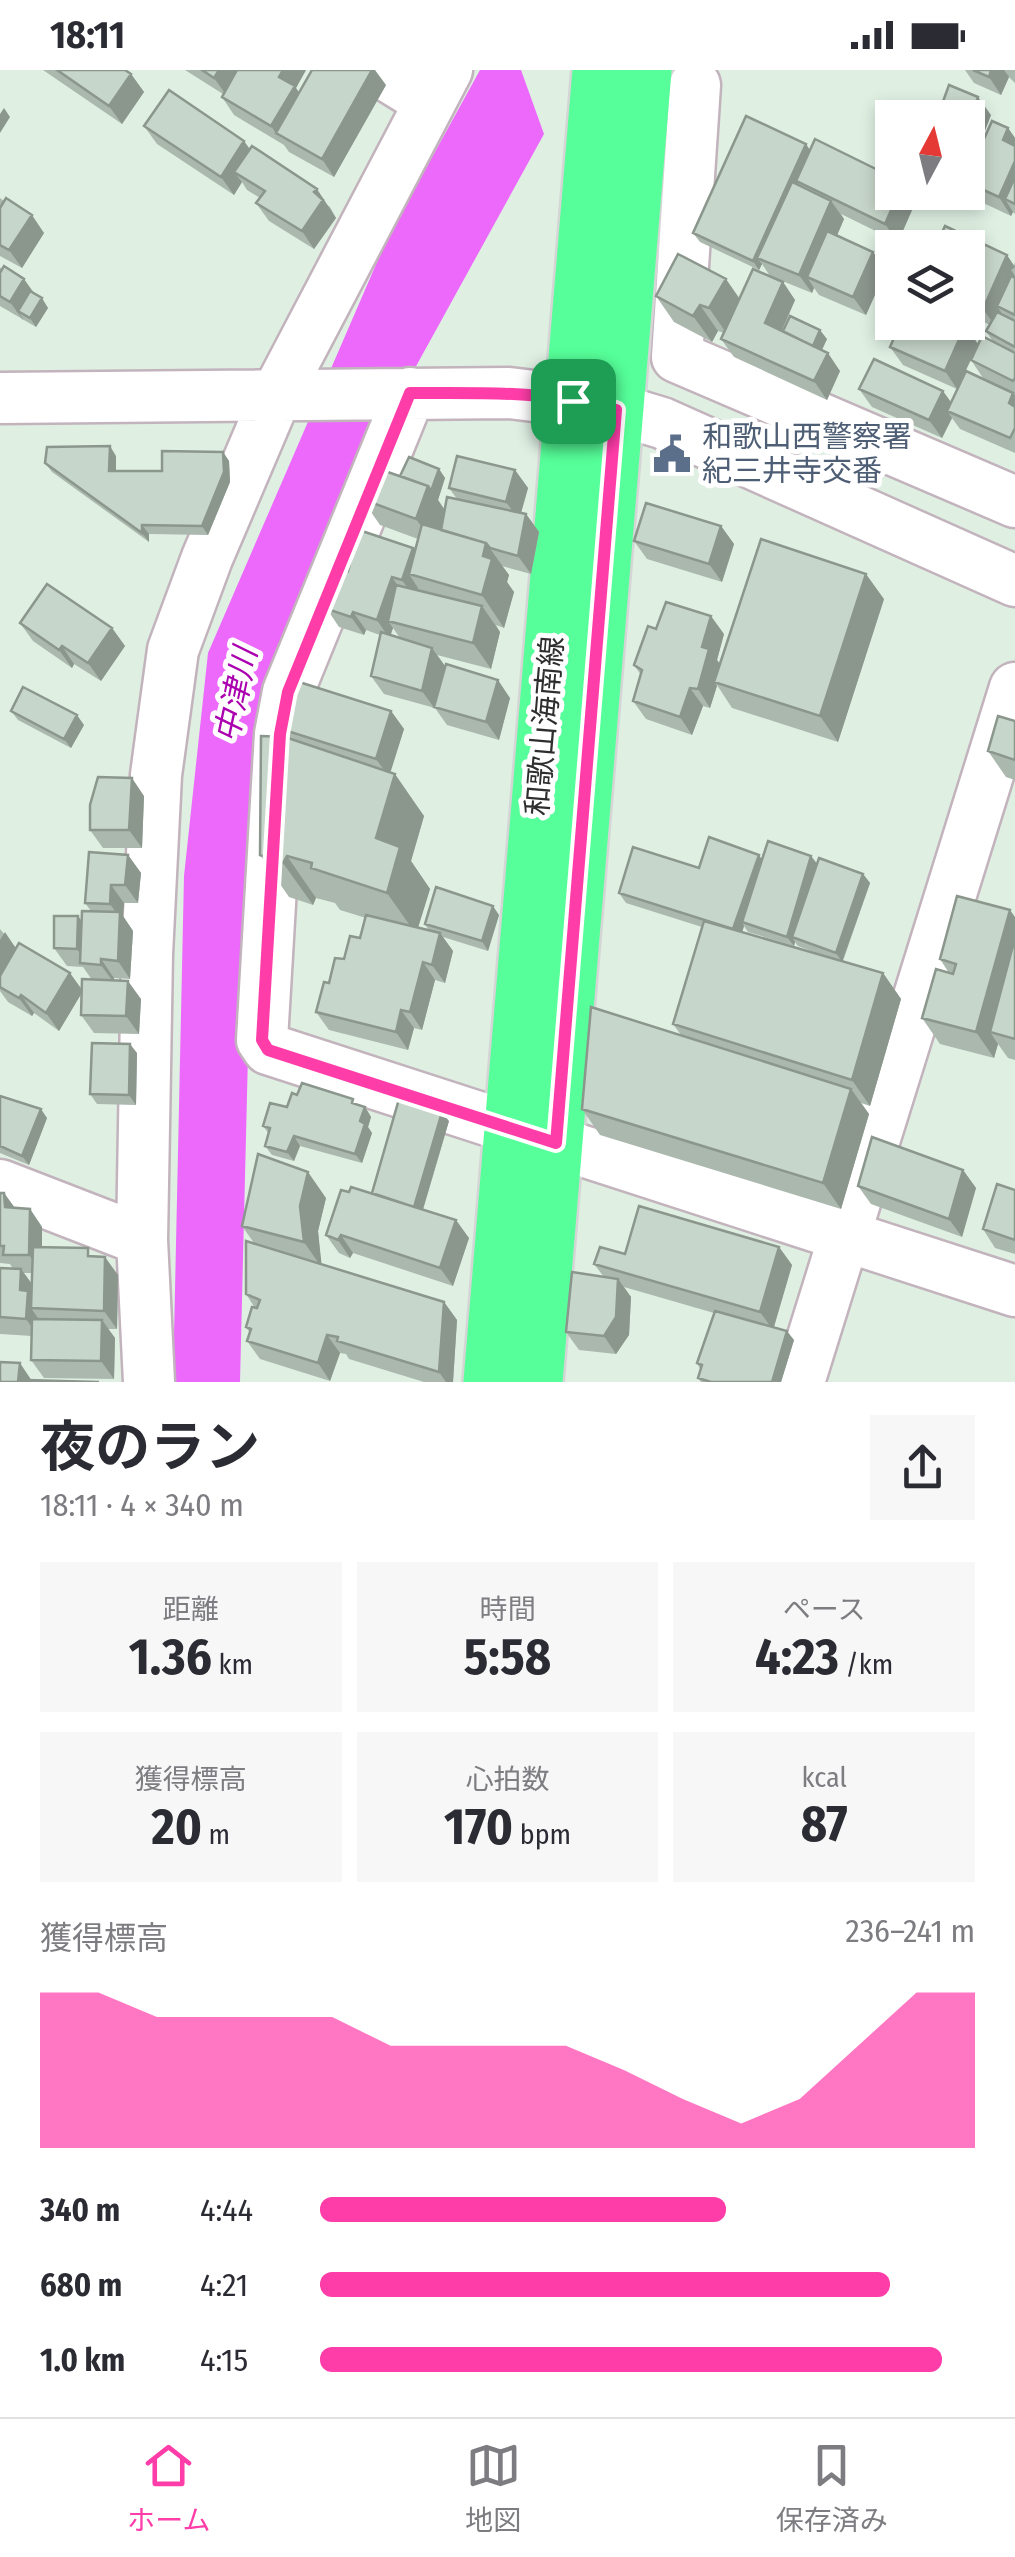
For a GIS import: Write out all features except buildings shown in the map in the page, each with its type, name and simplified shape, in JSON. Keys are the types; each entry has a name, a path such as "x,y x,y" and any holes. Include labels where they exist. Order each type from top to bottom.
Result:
{"main road":[{"name":"和歌山海南線","path":"535,1382 534,1136 594,406 600,70"},
{"name":"和歌山海南線","path":"594,406 669,78"},
{"name":"和歌山海南線","path":"491,1382 534,1136"}],"street":[{"path":"149,1382 142,1240 147,954 156,775 173,650 206,558 293,395 438,86 378,70"},
{"path":"669,78 677,357 1015,502"},
{"path":"424,393 288,692 280,734 262,1040 268,1050 1015,1291"},
{"path":"0,398 509,393 594,406 662,423 1015,581"},
{"path":"799,1382 1015,688"},
{"path":"0,1185 142,1240"}],"water":[{"name":"中津川","path":"480,70 521,70 544,134 371,448 265,708 250,804 240,1382 173,1382 184,876 208,653 387,239"}],"place":[{"name":"和歌山西警察署 紀三井寺交番","path":"672,454"}],"route":[{"path":"410,393 509,393 573,401 616,410 556,1143 268,1050 262,1040 280,734 288,692 410,393"}]}
